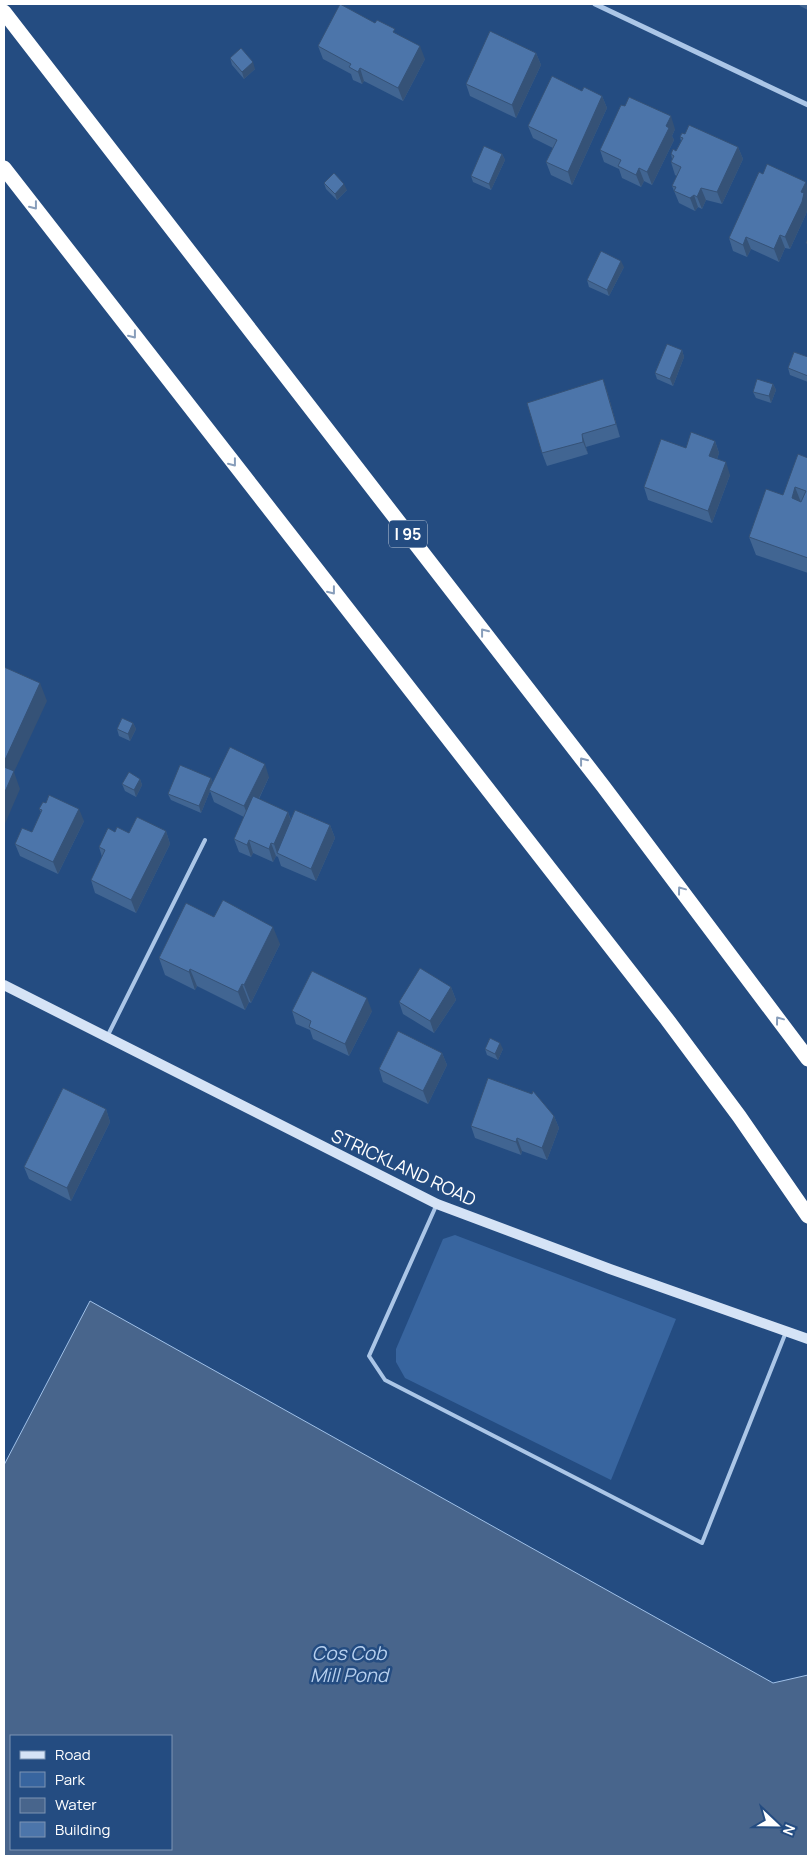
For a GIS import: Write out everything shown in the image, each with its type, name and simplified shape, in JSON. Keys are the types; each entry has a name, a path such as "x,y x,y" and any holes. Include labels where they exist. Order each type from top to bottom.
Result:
{"highway":[{"name":"I 95","path":"4,12 597,778 808,1059"},
{"path":"4,168 666,1018 808,1216"}],"main road":[{"name":"STRICKLAND ROAD","path":"4,984 437,1204 610,1269 808,1339"}],"street":[{"path":"595,4 808,105"}],"lane":[{"path":"107,1037 204,840"},
{"path":"437,1204 369,1356 385,1380 702,1544 787,1331"}],"green space":[{"path":"455,1235 676,1319 611,1480 405,1378 396,1362 396,1349 443,1239"}],"water":[{"name":"Cos Cob Mill Pond","path":"90,1301 773,1683 808,1675 808,1856 4,1856 4,1465"}],"building":[{"path":"340,4 375,23 377,20 395,29 393,32 420,46 398,88 360,68 358,72 349,67 351,64 318,46"},
{"path":"490,31 536,53 512,105 466,84"},
{"path":"241,48 253,62 242,72 230,58"},
{"path":"552,76 582,91 584,87 602,96 568,172 546,162 557,140 528,126"},
{"path":"629,97 671,116 666,126 669,128 647,172 639,168 636,175 618,166 621,160 600,150 621,105 625,106"},
{"path":"689,125 738,147 717,192 701,188 697,197 694,195 690,198 674,191 676,187 672,186 681,167 671,162 674,156 671,154 673,149 676,151 683,138 680,137 682,133 685,134"},
{"path":"484,146 502,154 489,184 471,176"},
{"path":"767,164 806,182 801,192 804,193 802,202 785,237 780,235 774,249 746,237 743,245 729,238 759,172 763,174"},
{"path":"334,173 344,184 335,194 324,183"},
{"path":"601,251 621,261 607,290 587,280"},
{"path":"667,344 682,350 670,379 655,373"},
{"path":"794,352 808,357 808,376 788,368"},
{"path":"603,379 616,424 582,434 583,442 542,453 527,403"},
{"path":"757,379 773,384 769,396 753,392"},
{"path":"691,432 715,441 709,456 726,462 708,511 644,487 661,439 686,448"},
{"path":"798,454 808,458 808,558 749,537 766,489 783,495","holes":["795,487 806,491 801,502 792,498"]},
{"path":"4,667 40,683 4,762"},
{"path":"122,718 133,723 128,734 117,729"},
{"path":"230,747 265,764 244,806 209,790"},
{"path":"180,765 211,778 199,806 168,794"},
{"path":"4,767 14,771 4,794"},
{"path":"129,772 140,779 134,790 122,784"},
{"path":"49,795 79,809 53,862 15,844 22,828 32,832 42,810 39,809 43,802 46,803"},
{"path":"253,796 288,812 274,844 271,843 269,849 249,840 247,845 234,839"},
{"path":"295,810 330,825 311,869 277,853"},
{"path":"137,817 166,831 131,900 91,880 105,850 99,847 108,828 115,832 117,827 129,833"},
{"path":"223,900 273,927 244,985 242,984 238,992 190,969 189,972 159,958 186,903 214,917"},
{"path":"420,968 451,987 430,1021 399,1002"},
{"path":"312,971 367,998 345,1044 309,1027 311,1021 292,1011"},
{"path":"398,1031 442,1053 423,1091 379,1069"},
{"path":"490,1038 500,1043 495,1054 485,1049"},
{"path":"488,1078 532,1094 533,1091 554,1116 542,1148 517,1138 516,1142 471,1126"},
{"path":"63,1088 106,1109 67,1188 24,1167"}]}
